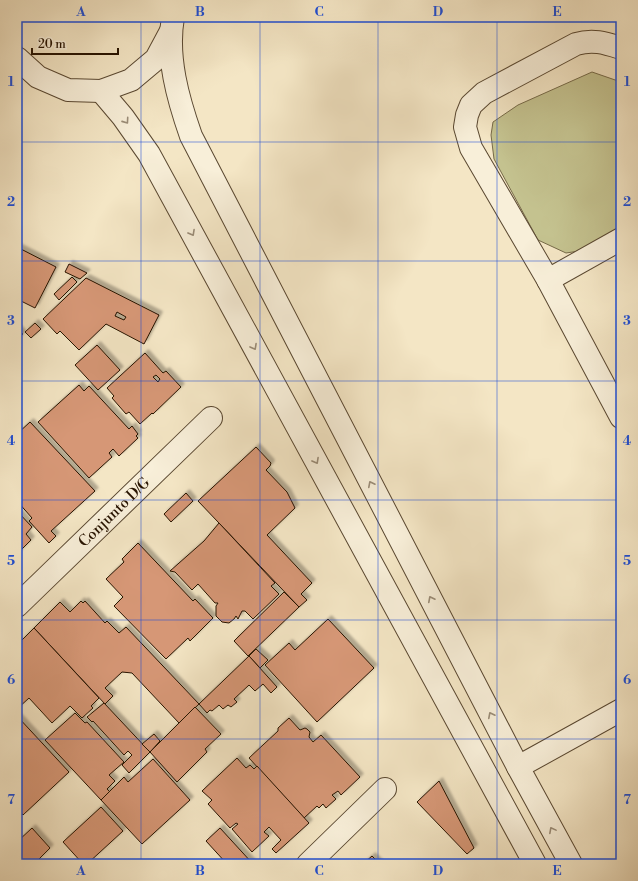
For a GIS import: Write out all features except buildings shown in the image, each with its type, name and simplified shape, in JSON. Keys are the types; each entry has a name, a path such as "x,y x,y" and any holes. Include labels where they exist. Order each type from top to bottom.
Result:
{"street":[{"path":"17,58 38,77 68,90 101,91 132,80 156,59 172,24"},
{"path":"172,24 173,67 179,101 191,136 518,767 571,864"},
{"path":"621,48 596,41 576,44 484,93 471,105 465,126 471,148 548,280 621,417"},
{"path":"101,91 123,116 149,154 535,864"},
{"path":"548,280 621,239"},
{"name":"Conjunto D/G","path":"17,606 211,418"},
{"path":"518,767 621,710"},
{"path":"308,864 385,789"}],"shaded area":[{"path":"592,72 621,82 621,228 579,251 566,253 538,240 494,159 491,135 493,122 518,105"}]}
